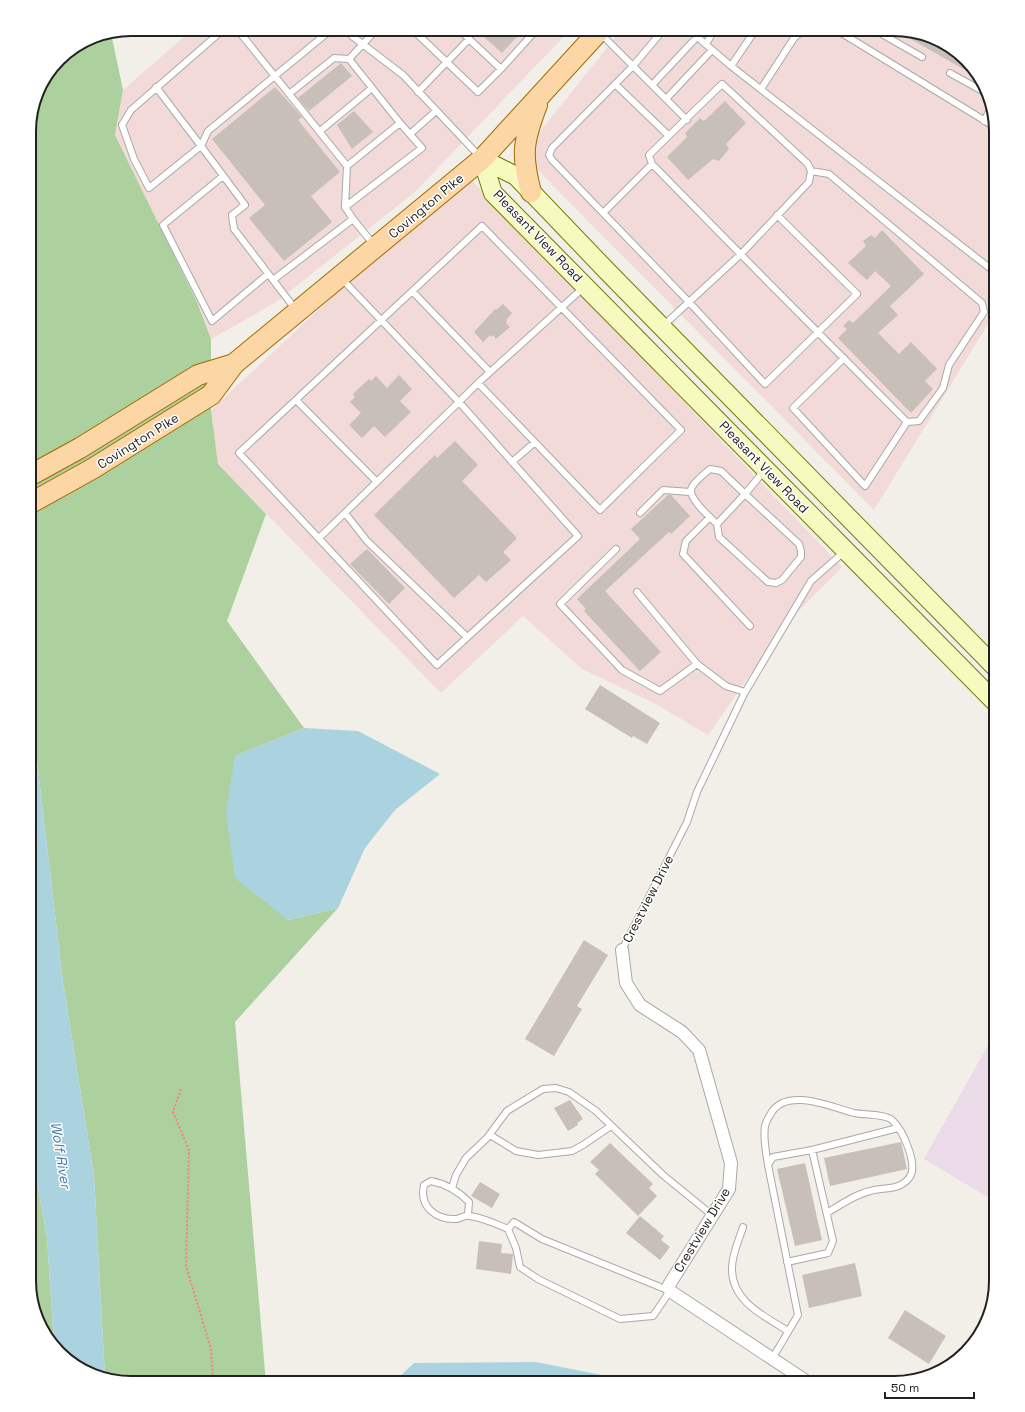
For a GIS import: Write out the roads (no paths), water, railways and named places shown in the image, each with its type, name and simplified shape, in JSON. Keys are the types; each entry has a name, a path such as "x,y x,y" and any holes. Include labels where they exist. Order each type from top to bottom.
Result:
{"main road":[{"name":"Covington Pike","path":"36,500 92,469 211,395 234,364 482,159 595,36"},
{"path":"531,192 525,167 524,148 528,130 541,96"},
{"name":"Pleasant View Road","path":"482,159 516,176 606,270 989,661"},
{"name":"Pleasant View Road","path":"482,159 493,193 847,550 989,696"},
{"path":"586,286 606,270"},
{"name":"Covington Pike","path":"36,472 80,448 198,374 234,364"},
{"path":"933,638 952,622"}],"street":[{"name":"Crestview Drive","path":"622,950 626,983 640,1005 682,1032 699,1050 732,1163 729,1189 669,1285 670,1291"},
{"path":"670,1291 798,1376"}],"lane":[{"path":"216,36 131,110 122,125 134,159 149,188 201,146 208,131 323,36"},
{"path":"243,36 348,166 345,207 376,247"},
{"path":"352,36 403,75 482,159"},
{"path":"289,94 334,58 349,59 371,36"},
{"path":"419,36 478,92 531,36"},
{"path":"466,36 501,69"},
{"path":"606,36 652,86 687,120"},
{"path":"658,36 633,66 552,148 549,155 552,160 766,384 857,294 778,215"},
{"path":"706,44 711,36"},
{"path":"731,66 751,36"},
{"path":"761,89 796,36"},
{"path":"846,36 988,123"},
{"path":"885,36 922,57"},
{"path":"652,86 697,37 731,66 989,267"},
{"path":"418,92 469,39"},
{"path":"666,99 712,50"},
{"path":"345,207 422,148 349,59"},
{"path":"950,73 979,89"},
{"path":"615,84 668,136"},
{"path":"662,327 741,254 809,182 811,171 808,164 722,84 687,120 649,155 652,164 741,254 819,332 907,422"},
{"path":"156,87 245,205 232,215 234,229 297,312"},
{"path":"320,132 372,88"},
{"path":"410,134 436,111"},
{"path":"984,121 987,115"},
{"path":"348,166 400,123"},
{"path":"603,213 652,164"},
{"path":"811,171 829,174 982,303 984,312 948,365 943,388 919,421 907,422"},
{"path":"223,176 163,225 212,321 268,274"},
{"path":"273,280 353,219"},
{"path":"340,277 381,322 459,402 578,536 437,664 239,453 381,322 482,226 681,430 600,510 478,383"},
{"path":"319,538 478,383 586,286"},
{"path":"413,292 490,372"},
{"path":"844,358 792,408 865,486 907,422"},
{"path":"296,400 377,482"},
{"path":"512,462 534,443"},
{"path":"717,524 745,494 766,468"},
{"path":"710,469 716,469 721,471 745,494 799,544 801,557 782,580 776,583 768,582 719,537 717,524 692,498 690,492 692,487 710,469"},
{"path":"640,513 663,490 690,492"},
{"path":"345,513 367,540 467,637"},
{"path":"710,517 686,541 683,554 750,626"},
{"path":"616,549 560,604 622,670 660,692 697,664"},
{"name":"Crestview Drive","path":"622,950 687,822 698,792 746,692 811,581 847,550"},
{"path":"637,592 697,664 726,686 746,692"},
{"path":"452,1188 456,1176 466,1158 490,1135 506,1111 543,1089 556,1088 569,1092 596,1111 663,1174 712,1216"},
{"path":"772,1359 798,1315 768,1165 765,1124 773,1110 787,1101 804,1100 855,1113 885,1117 892,1120 907,1144 913,1171 910,1178 902,1185 892,1189 870,1190 853,1197 827,1213"},
{"path":"490,1135 516,1151 538,1155 572,1151 611,1126"},
{"path":"768,1165 773,1157 812,1150 898,1128"},
{"path":"787,1262 828,1253 833,1241 812,1150"},
{"path":"468,1215 469,1202 459,1192 444,1183 432,1181 424,1185 422,1195 424,1205 435,1213 448,1218 458,1219 468,1215 508,1229 516,1248 520,1267 538,1279 620,1319 653,1316 670,1291 542,1239 514,1222 508,1229"},
{"path":"743,1227 734,1256 732,1268 733,1281 738,1292 750,1306 788,1331"}],"water":[{"path":"304,728 358,731 440,774 395,810 365,848 338,908 288,920 235,878 226,812 235,756"},
{"name":"Wolf River","path":"36,752 63,982 94,1176 105,1372 95,1369 73,1356 53,1335 47,1237 36,1176"},
{"path":"536,1362 607,1376 400,1376 414,1363"}]}
